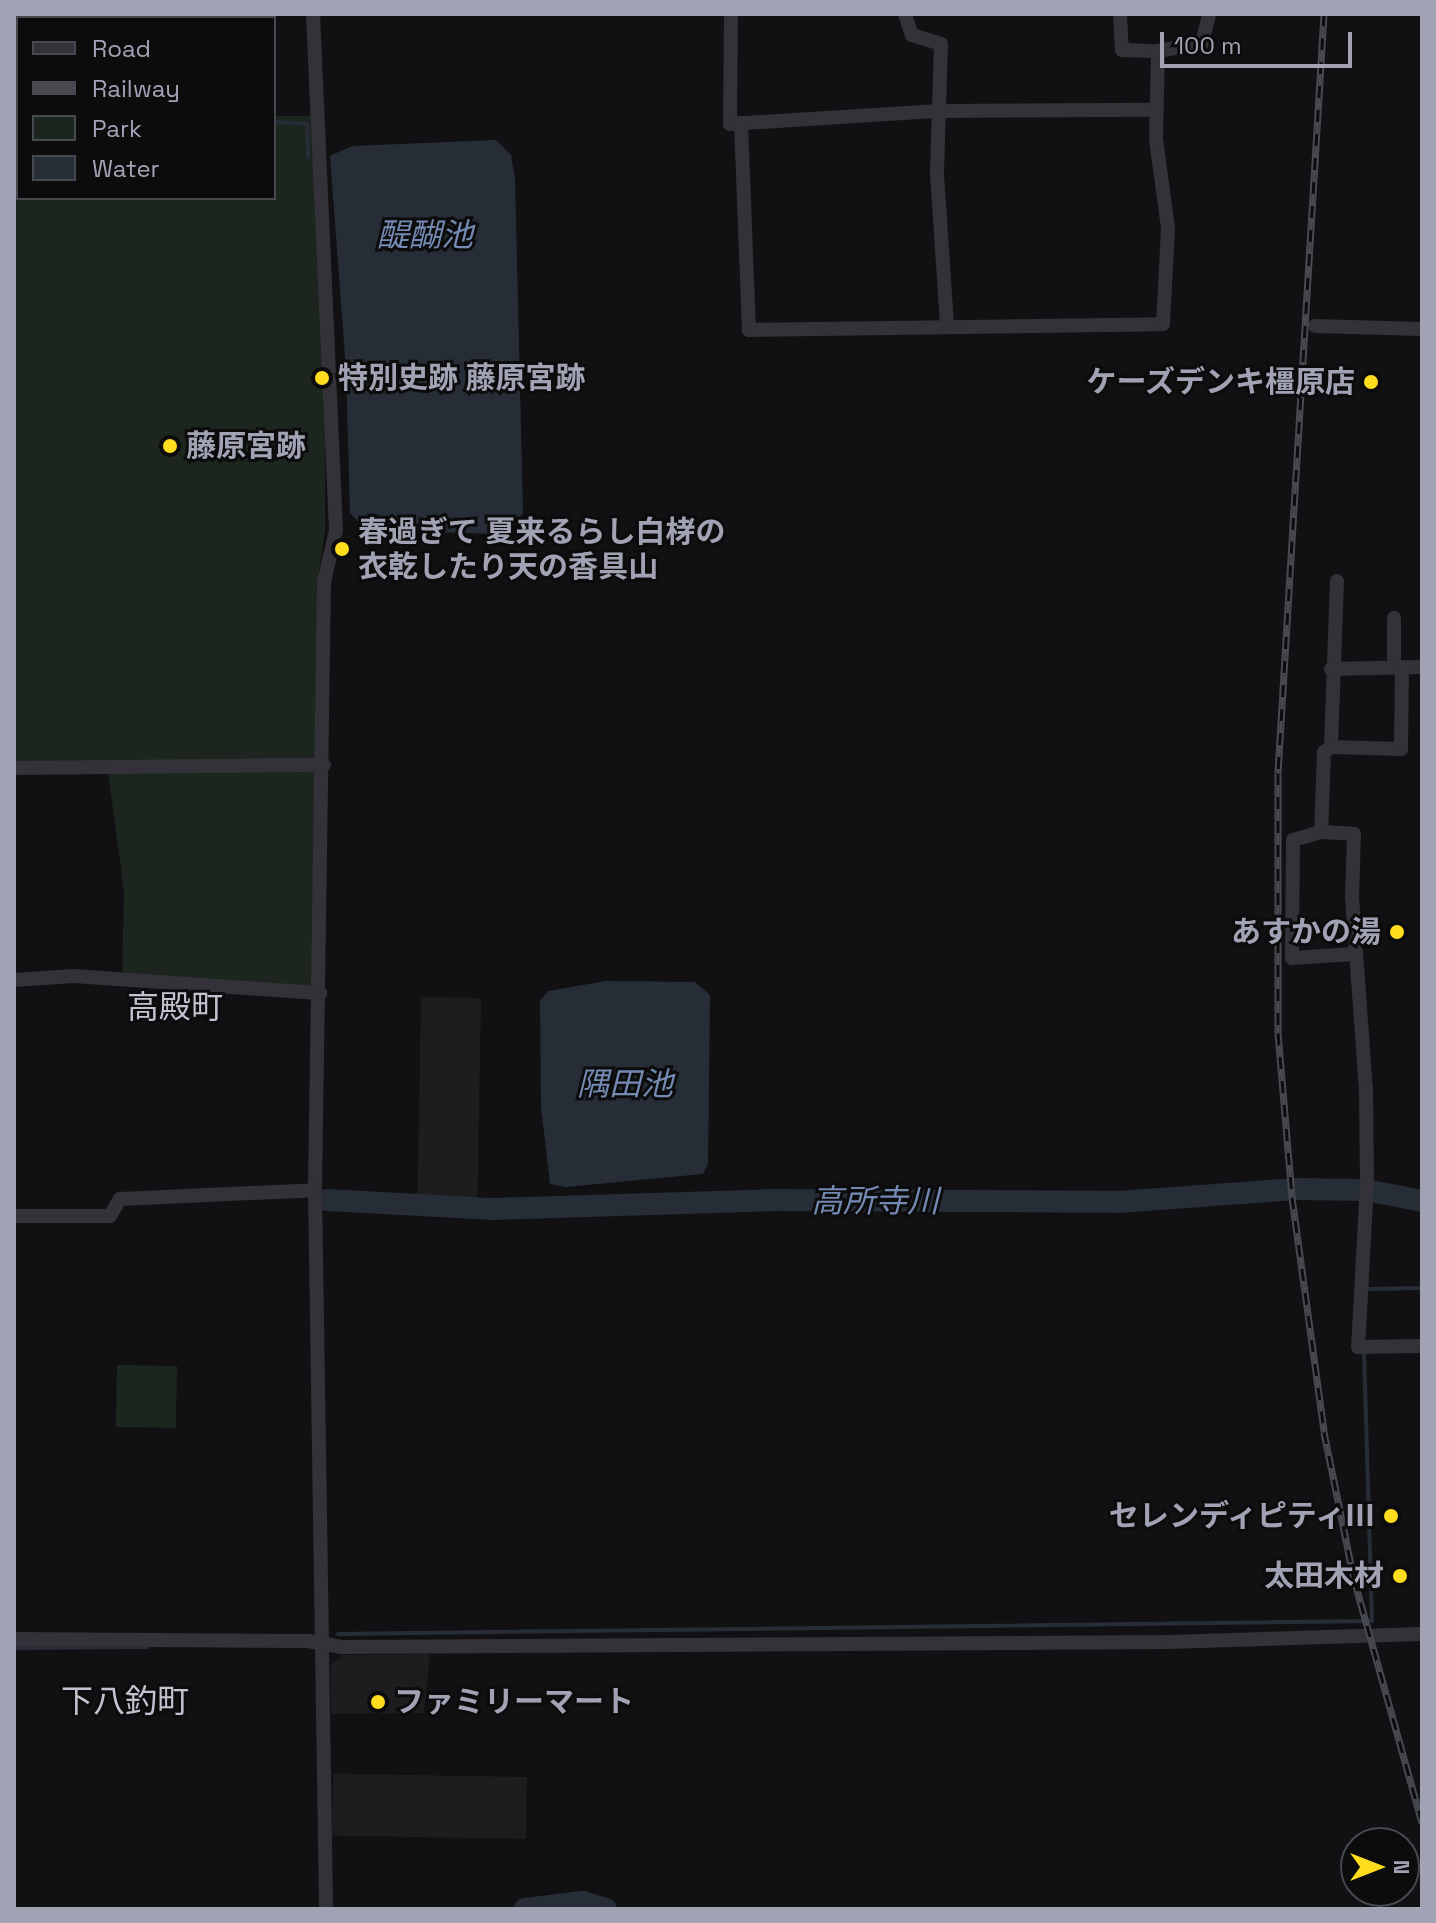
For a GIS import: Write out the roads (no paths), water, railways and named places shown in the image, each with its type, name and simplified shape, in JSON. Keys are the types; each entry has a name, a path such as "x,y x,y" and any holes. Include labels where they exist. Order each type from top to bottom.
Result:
{"street":[{"path":"731,14 730,124 939,111 1156,110"},
{"path":"905,14 912,35 941,44 937,174 947,323"},
{"path":"1120,14 1122,50 1158,51 1202,43 1209,14"},
{"path":"313,19 336,516 324,582 324,765 315,1190 326,1909"},
{"path":"741,123 749,330 947,323 1163,324 1168,228 1156,110 1158,51"},
{"path":"1315,326 1422,329"},
{"path":"1331,747 1331,669 1337,581"},
{"path":"1321,832 1324,752 1331,747 1401,749 1394,618"},
{"path":"1331,669 1422,667"},
{"path":"14,768 324,765"},
{"path":"1354,954 1292,958 1293,840 1321,832 1354,834 1354,954 1366,1073 1366,1191 1358,1347 1422,1346"},
{"path":"14,980 74,976 320,993"},
{"path":"14,1216 110,1216 120,1199 315,1190"},
{"path":"14,1639 323,1644 1169,1642 1422,1634"}],"water":[{"name":"醍醐池","path":"496,140 511,155 515,179 523,513 510,531 499,534 366,530 350,513 346,370 330,156 352,146"},
{"name":"隅田池","path":"606,981 695,982 710,995 708,1164 703,1174 566,1187 550,1184 541,1107 540,1001 548,991"}],"waterway":[{"path":"276,122 307,124 308,157"},
{"name":"高所寺川","path":"327,1200 491,1209 770,1200 1119,1202 1296,1189 1366,1190 1422,1201"},
{"path":"1367,1289 1422,1288"},
{"path":"338,1634 1372,1621 1364,1350"},
{"path":"14,1648 148,1647"},
{"path":"525,1909 583,1902 606,1909"}],"railway":[{"path":"1324,14 1278,773 1278,1033 1292,1197 1324,1432 1354,1579 1422,1823"}],"place":[{"name":"特別史跡 藤原宮跡","path":"322,378"},
{"name":"ケーズデンキ橿原店","path":"1371,382"},
{"name":"藤原宮跡","path":"170,446"},
{"name":"春過ぎて 夏来るらし白𣑥の 衣乾したり天の香具山","path":"342,549"},
{"name":"あすかの湯","path":"1397,932"},
{"name":"セレンディピティⅢ","path":"1391,1516"},
{"name":"太田木材","path":"1400,1576"},
{"name":"ファミリーマート","path":"378,1702"}],"district":[{"name":"高殿町","path":"175,1007"},
{"name":"下八釣町","path":"125,1701"}]}
